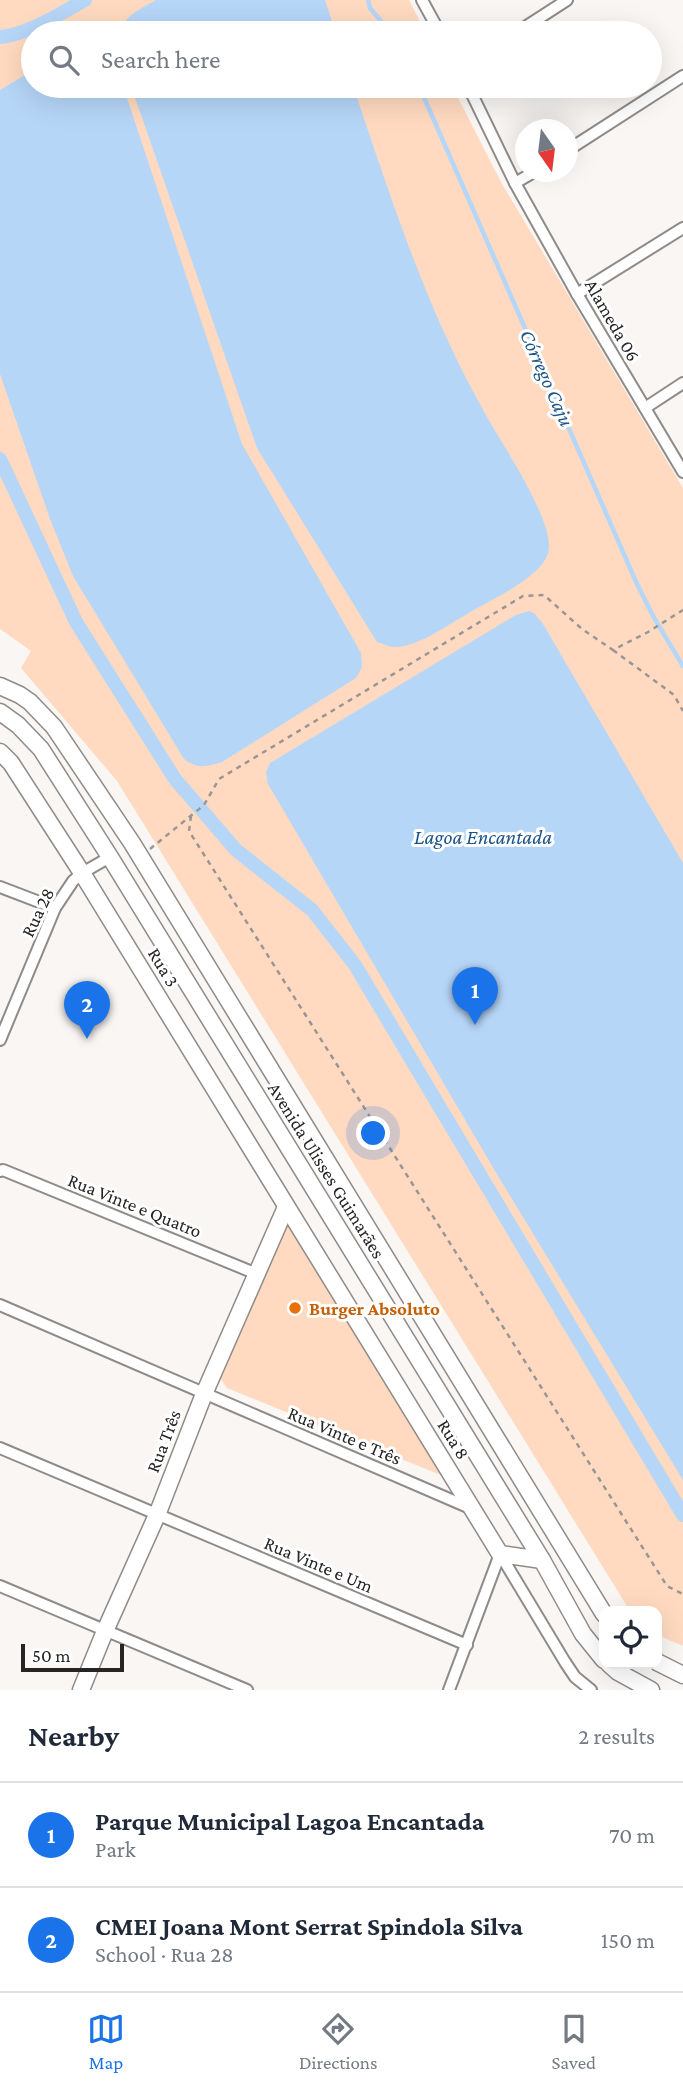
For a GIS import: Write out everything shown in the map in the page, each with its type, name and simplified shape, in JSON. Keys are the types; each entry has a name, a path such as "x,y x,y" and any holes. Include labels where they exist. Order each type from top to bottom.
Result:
{"main road":[{"name":"Avenida Ulisses Guimarães","path":"0,685 30,702 54,727 132,843 599,1606"},
{"name":"Avenida Ulisses Guimarães","path":"0,712 18,725 41,749 110,857 542,1560 583,1634 599,1654"},
{"name":"Rua 3","path":"1,752 11,763 82,873 286,1207"},
{"path":"110,857 132,843"},
{"name":"Rua Três","path":"81,1690 157,1515 204,1394 286,1207"},
{"name":"Rua 8","path":"286,1207 500,1554"},
{"path":"500,1554 542,1560"},
{"path":"662,1664 683,1675"},
{"path":"615,1669 651,1690"}],"street":[{"path":"422,0 433,21"},
{"path":"535,21 568,0"},
{"path":"662,90 683,76"},
{"name":"Alameda 06","path":"474,98 516,183 578,294 683,472"},
{"path":"578,144 649,98"},
{"path":"578,294 683,228"},
{"path":"645,408 683,383"},
{"name":"Rua 28","path":"0,1040 55,908 73,881 110,857"},
{"path":"0,887 55,908"},
{"name":"Rua Vinte e Quatro","path":"0,1171 16,1175 257,1274"},
{"path":"0,1305 204,1394"},
{"name":"Rua Vinte e Três","path":"204,1394 472,1509"},
{"name":"Rua Vinte e Um","path":"0,1448 467,1645"},
{"path":"449,1690 500,1554"},
{"name":"Rua 8","path":"500,1554 575,1677 591,1690"},
{"path":"0,1586 247,1690"}],"path":[{"path":"141,857 204,805 219,779 523,596 544,595 582,629 674,695 683,711"},
{"path":"613,650 683,610"},
{"path":"191,816 189,831 667,1586 683,1594"}],"shaded area":[{"path":"0,0 409,0 420,21 21,21 21,98 458,98 501,182 683,488 683,1646 662,1637 662,1606 627,1606 117,781 21,668 31,651 0,629"},
{"path":"288,1221 448,1478 227,1388 220,1378"}],"water":[{"path":"156,0 325,0 332,21 126,21"},
{"path":"21,77 21,98 127,98 242,444 361,653 362,667 356,678 216,764 198,766 184,759 73,576 50,519 0,374 0,90"},
{"path":"135,98 357,98 428,295 465,376 536,504 549,540 548,553 536,571 525,580 422,640 401,647 377,642 257,448"},
{"name":"Lagoa Encantada","path":"529,611 543,624 683,863 683,1480 498,1176 268,784 266,772 270,763 516,615"}],"waterway":[{"path":"47,21 85,0"},
{"name":"Córrego Caju","path":"368,0 370,8 381,21"},
{"path":"0,37 21,32"},
{"name":"Córrego Caju","path":"424,98 637,584 683,666"},
{"path":"0,459 76,622 175,779 236,850 312,910 355,965 683,1515"}],"place":[{"name":"Parque Municipal Lagoa Encantada","path":"475,1025"},
{"name":"CMEI Joana Mont Serrat Spindola Silva","path":"87,1039"},
{"name":"Burger Absoluto","path":"295,1308"}]}
